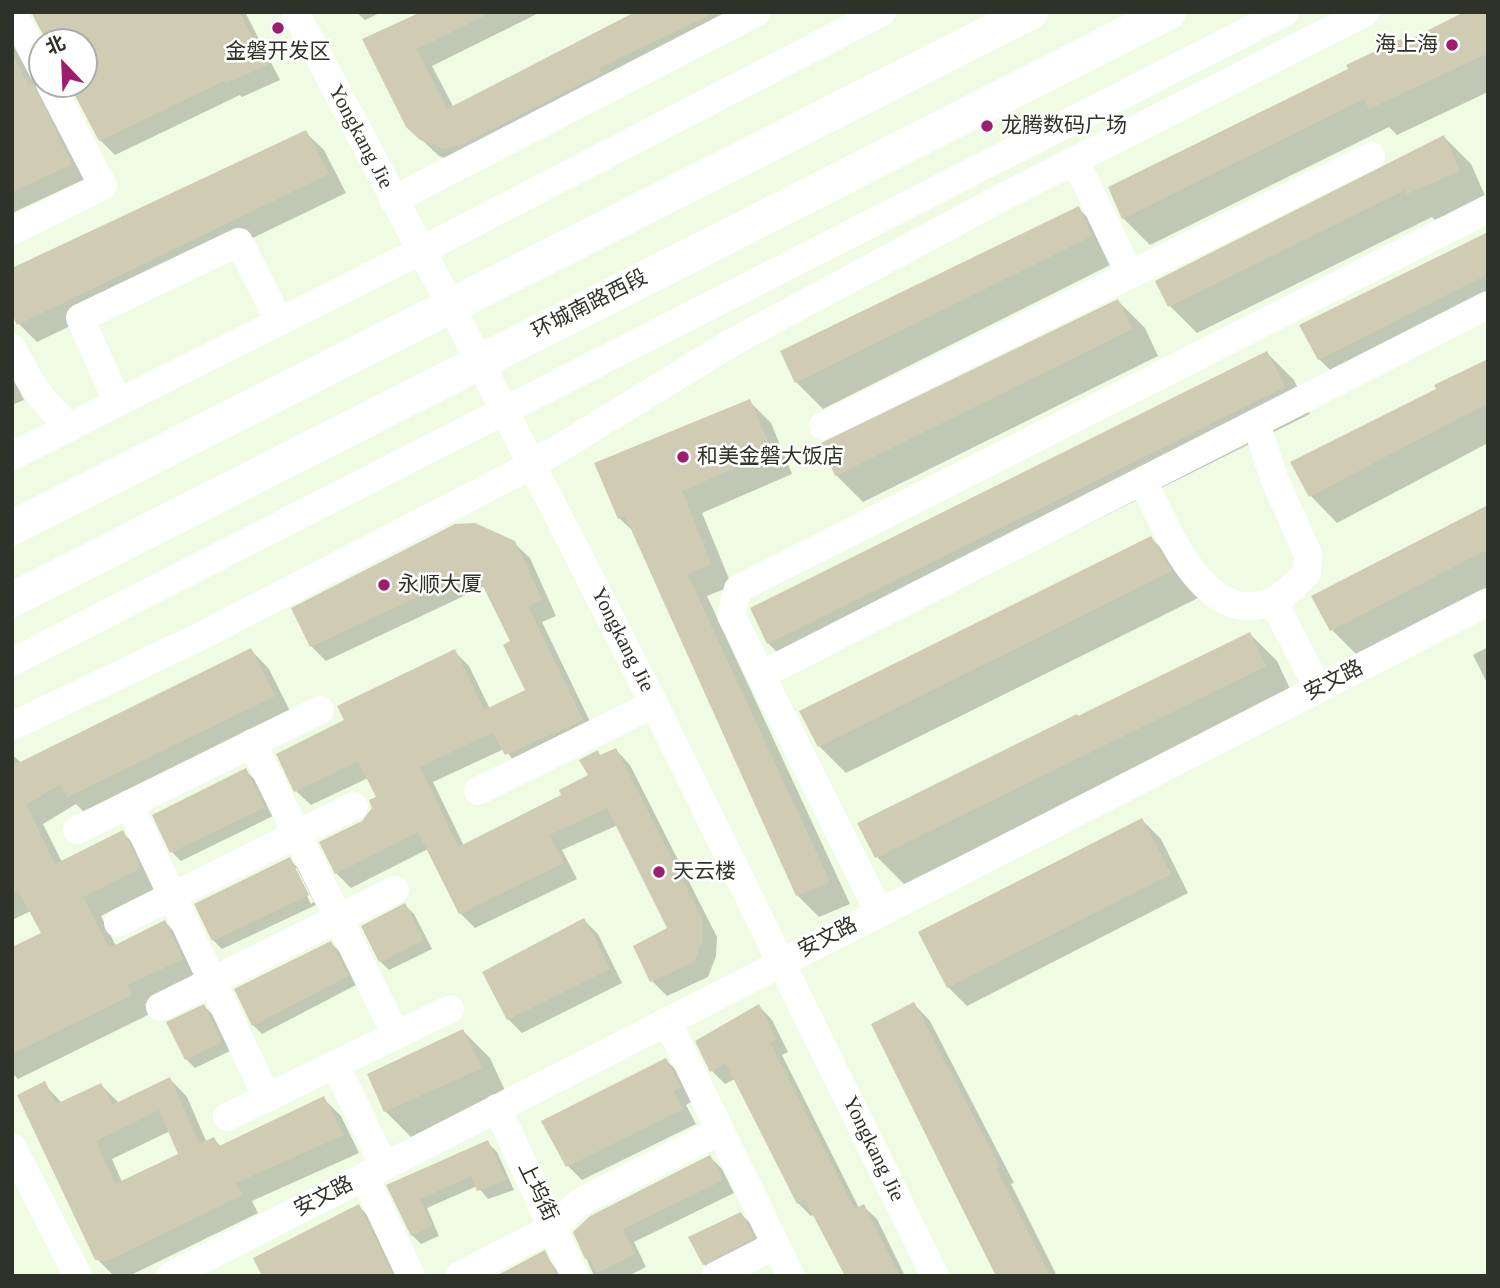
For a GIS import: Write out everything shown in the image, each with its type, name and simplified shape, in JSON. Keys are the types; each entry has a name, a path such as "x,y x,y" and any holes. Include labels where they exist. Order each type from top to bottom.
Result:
{"main road":[{"path":"12,528 1031,12"},
{"name":"环城南路西段","path":"12,600 1169,12"}],"street":[{"path":"12,12 28,42"},
{"name":"Yongkang Jie","path":"295,12 504,410 654,704 934,1276"},
{"path":"393,200 757,12"},
{"path":"12,662 1285,12"},
{"path":"12,726 199,637 532,465 731,343 1075,160 1366,12"},
{"path":"12,456 420,251 867,16"},
{"path":"12,232 103,186 57,98"},
{"path":"823,426 1371,156"},
{"path":"1075,160 1130,275"},
{"path":"879,912 731,615 738,589 1488,209"},
{"path":"118,403 80,318 239,242 279,321"},
{"path":"761,675 1488,305"},
{"path":"12,348 22,390 70,427"},
{"path":"1143,481 1186,567 1206,587 1230,602 1250,606 1273,601 1307,573 1308,554 1275,481 1256,423"},
{"path":"1273,601 1318,688"},
{"name":"安文路","path":"170,1276 213,1266 374,1171 1488,602"},
{"path":"478,791 654,704"},
{"path":"77,830 320,709"},
{"path":"253,743 396,1035"},
{"path":"129,804 267,1098"},
{"path":"118,923 354,806"},
{"path":"160,1007 395,890"},
{"path":"226,1117 450,1009"},
{"path":"667,1021 791,1276"},
{"path":"335,1064 411,1276"},
{"name":"上坞街","path":"497,1108 575,1276"},
{"path":"459,1276 554,1227 580,1202 720,1131"},
{"path":"12,1147 78,1276"},
{"path":"715,1276 776,1245"}],"building":[{"path":"31,12 239,12 267,65 226,83 224,81 99,141 76,98 98,98 98,28 40,28"},
{"path":"421,12 492,12 417,49 447,109 635,12 716,12 599,68 602,73 462,144 444,149 420,140 406,127 362,39"},
{"path":"1464,12 1488,12 1488,53 1369,109 1364,99 1122,219 1108,187 1348,69 1346,65 1401,39 1403,43"},
{"path":"12,53 28,84 28,98 40,98 72,164 12,192"},
{"path":"306,130 329,174 17,325 12,314 12,268"},
{"path":"1444,135 1460,171 1407,194 1405,190 1168,307 1155,281"},
{"path":"1079,206 1092,236 795,383 780,351"},
{"path":"1488,232 1488,274 1318,360 1299,325"},
{"path":"1118,299 1132,329 835,476 821,443"},
{"path":"1267,351 1285,387 767,644 750,608"},
{"path":"1488,359 1488,403 1309,497 1290,462 1436,389 1434,385"},
{"path":"750,399 772,452 682,491 711,564 687,574 830,882 796,896 625,516 618,519 594,463"},
{"path":"1488,505 1488,549 1330,631 1311,596"},
{"path":"475,523 515,541 542,600 528,606 583,720 505,755 493,732 420,767 458,847 561,795 559,790 588,775 579,760 598,750 600,755 616,748 703,921 702,941 694,962 650,982 633,946 667,928 607,808 549,835 564,863 459,914 418,832 335,874 319,842 362,821 372,808 369,800 376,797 358,761 294,792 276,754 344,720 337,706 455,649 484,710 525,690 503,645 510,641 475,570 310,647 291,608 455,524"},
{"path":"1151,536 1172,571 818,747 799,711"},
{"path":"1250,632 1266,666 875,858 857,823"},
{"path":"251,648 275,696 67,797 60,784 26,805 55,864 123,830 141,868 83,897 109,948 165,920 183,959 127,985 132,995 12,1054 12,947 41,933 18,890 12,893 12,766"},
{"path":"246,768 265,807 170,853 152,815"},
{"path":"1142,818 1171,874 947,988 918,932"},
{"path":"290,857 309,895 212,941 194,904"},
{"path":"405,903 424,940 379,962 361,926"},
{"path":"584,918 610,969 507,1020 482,972"},
{"path":"331,941 348,976 252,1026 234,989"},
{"path":"914,1002 999,1166 996,1168 1050,1276 996,1276 952,1188 871,1024"},
{"path":"204,1004 222,1042 185,1060 166,1022"},
{"path":"759,1004 776,1039 770,1042 854,1209 864,1204 900,1276 845,1276 805,1200 797,1204 726,1064 710,1072 695,1041"},
{"path":"463,1029 482,1068 384,1112 367,1074"},
{"path":"666,1058 681,1087 673,1091 683,1109 566,1167 541,1121"},
{"path":"170,1077 199,1144 214,1137 219,1146 324,1096 343,1135 236,1183 242,1195 107,1261 95,1260 17,1095 45,1081 56,1104 101,1083 112,1105","holes":["159,1110 178,1154 115,1184 96,1141"]},
{"path":"488,1140 506,1180 477,1191 471,1176 420,1199 432,1226 411,1236 386,1185"},
{"path":"710,1155 723,1180 623,1229 635,1254 597,1273 589,1257 585,1259 573,1232 590,1216"},
{"path":"359,1204 393,1276 262,1276 253,1258"},
{"path":"741,1212 754,1238 703,1265 688,1237"},
{"path":"545,1250 556,1274 496,1276"}],"place":[{"name":"金磐开发区","path":"278,28"},
{"name":"海上海","path":"1452,45"},
{"name":"龙腾数码广场","path":"987,126"},
{"name":"和美金磐大饭店","path":"683,457"},
{"name":"永顺大厦","path":"384,585"},
{"name":"天云楼","path":"659,872"}]}
